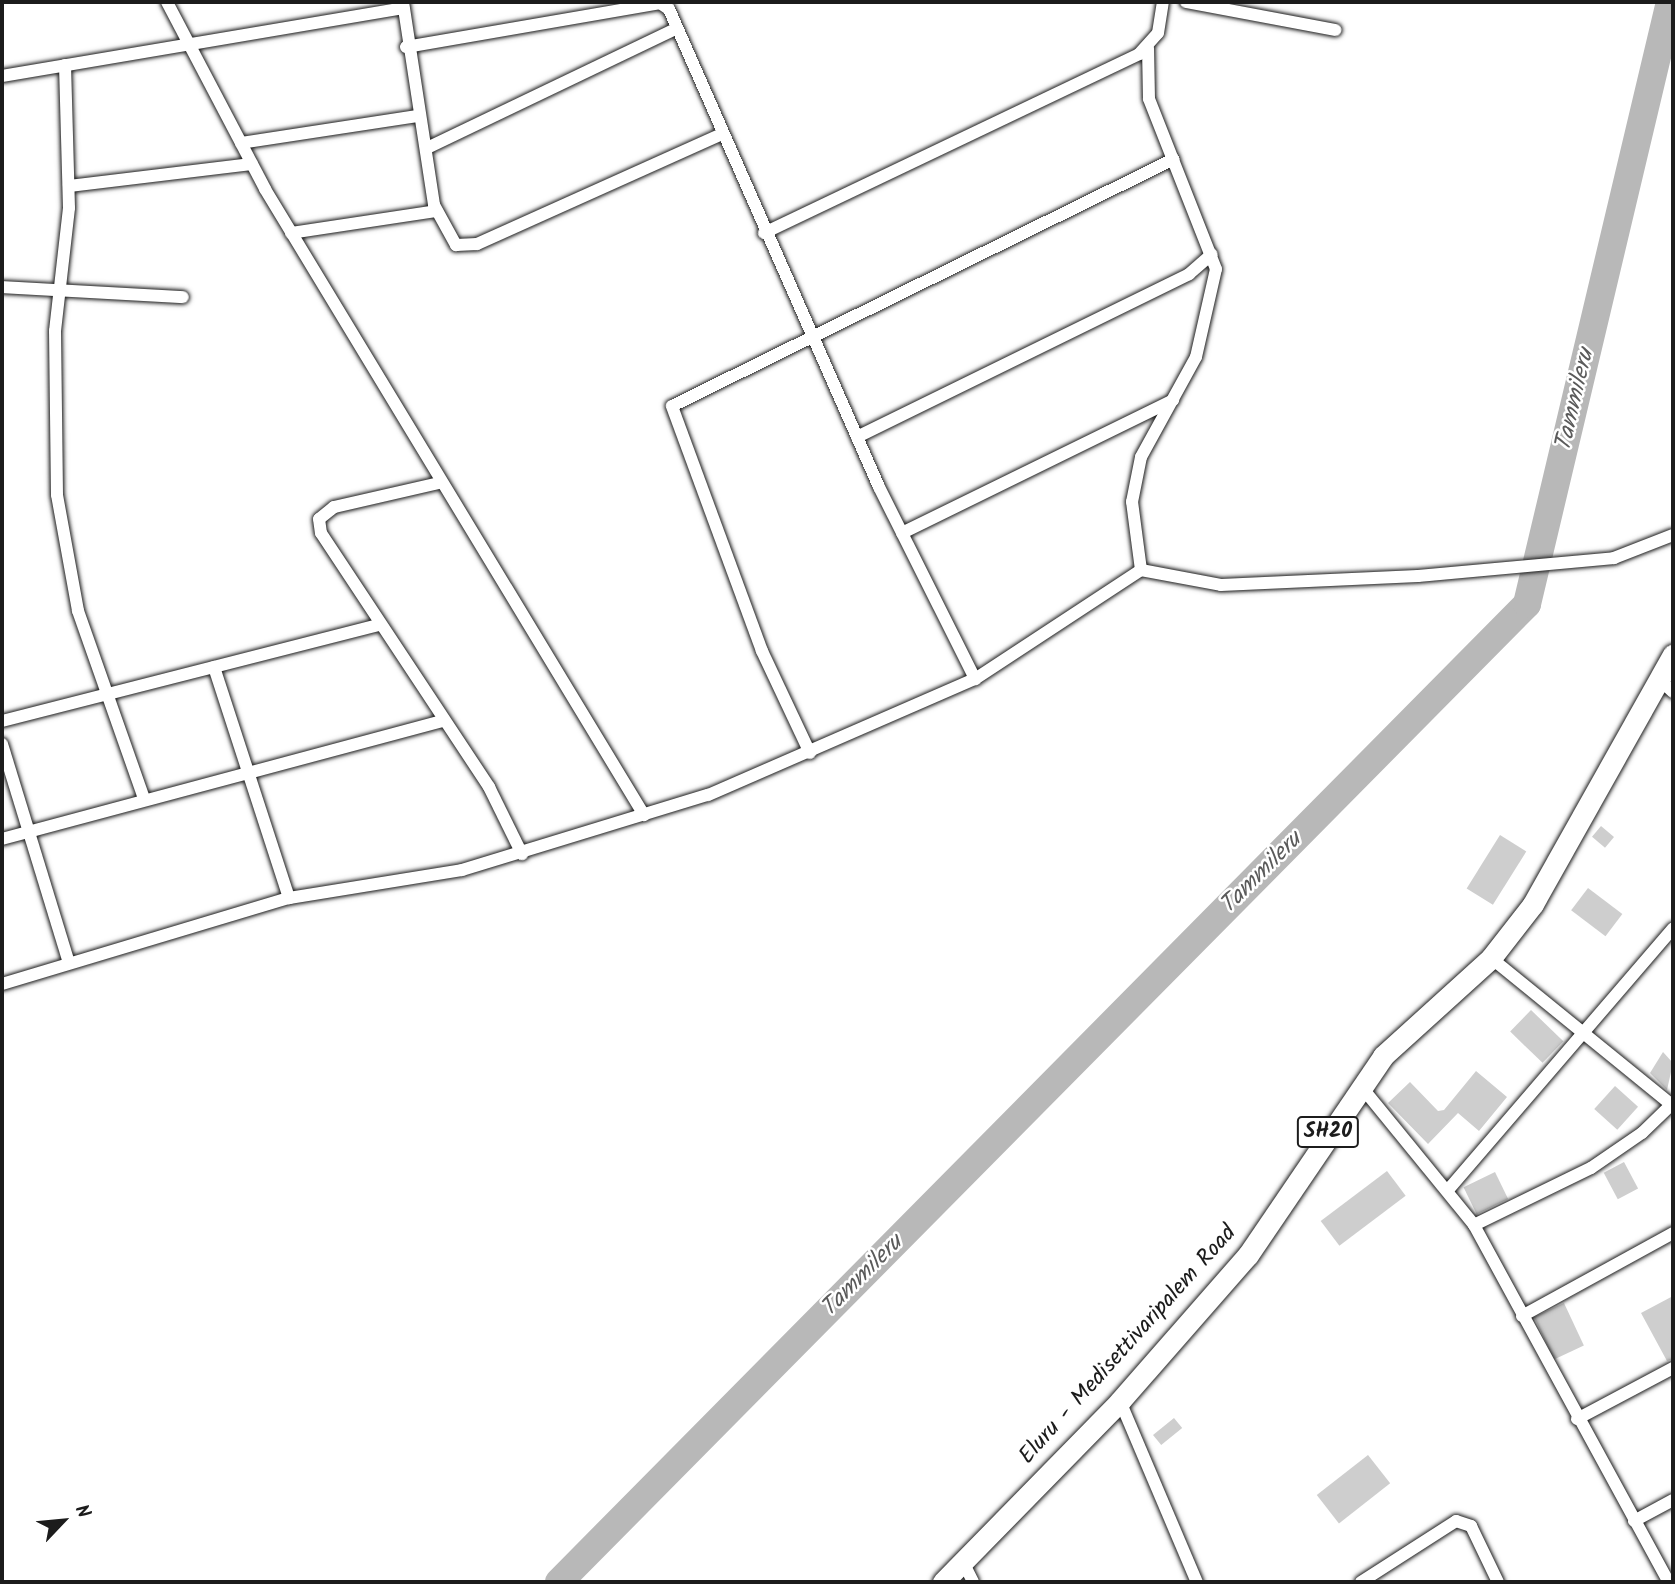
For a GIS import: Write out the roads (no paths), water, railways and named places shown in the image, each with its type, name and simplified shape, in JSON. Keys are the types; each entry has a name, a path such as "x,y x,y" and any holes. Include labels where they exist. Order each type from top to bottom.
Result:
{"main road":[{"name":"Eluru - Medisettivaripalem Road","path":"943,1582 1120,1401 1248,1255 1360,1085 1416,1022 1491,958 1533,904 1666,685 1673,655"}],"street":[{"path":"167,2 291,233 439,483 644,815"},
{"path":"1141,570 1132,502 1141,457 1174,400 1212,308 1212,254 1149,99 1148,48 1163,2"},
{"path":"1186,2 1335,30"},
{"path":"406,47 660,3 673,15 675,29 719,135 902,533 975,679"},
{"path":"2,76 192,49 403,5 406,47 418,116 427,148 436,211 448,236 467,247 719,135"},
{"path":"427,148 675,29"},
{"path":"764,233 1148,48"},
{"path":"65,65 69,186 60,289 57,495 65,562 106,692 144,798"},
{"path":"241,143 418,116"},
{"path":"810,753 762,651 671,416 672,406 810,334 1174,159"},
{"path":"69,186 252,164"},
{"path":"291,233 436,211"},
{"path":"857,437 1189,274 1212,254"},
{"path":"2,287 183,297"},
{"path":"902,533 1174,400"},
{"path":"439,483 334,507 319,519 321,533 489,787 522,854"},
{"path":"2,984 68,960 289,898 522,854 644,815 810,753 975,679 1141,570 1221,585 1512,568 1614,558 1673,535"},
{"path":"2,721 106,692 380,625"},
{"path":"214,667 289,898"},
{"path":"2,839 144,798 249,774 443,721"},
{"path":"2,744 68,960"},
{"path":"1448,1190 1673,928"},
{"path":"1474,1225 1591,1168 1673,1105 1581,1037 1491,958"},
{"path":"1360,1085 1474,1225 1577,1419 1669,1582"},
{"path":"1522,1316 1673,1233"},
{"path":"1577,1419 1673,1367"},
{"path":"1120,1401 1198,1582"},
{"path":"1634,1521 1673,1500"},
{"path":"1361,1582 1456,1521 1471,1526 1499,1582"},
{"path":"963,1562 973,1582"}],"waterway":[{"name":"Tammileru","path":"559,1582 1527,604 1670,2"}]}
